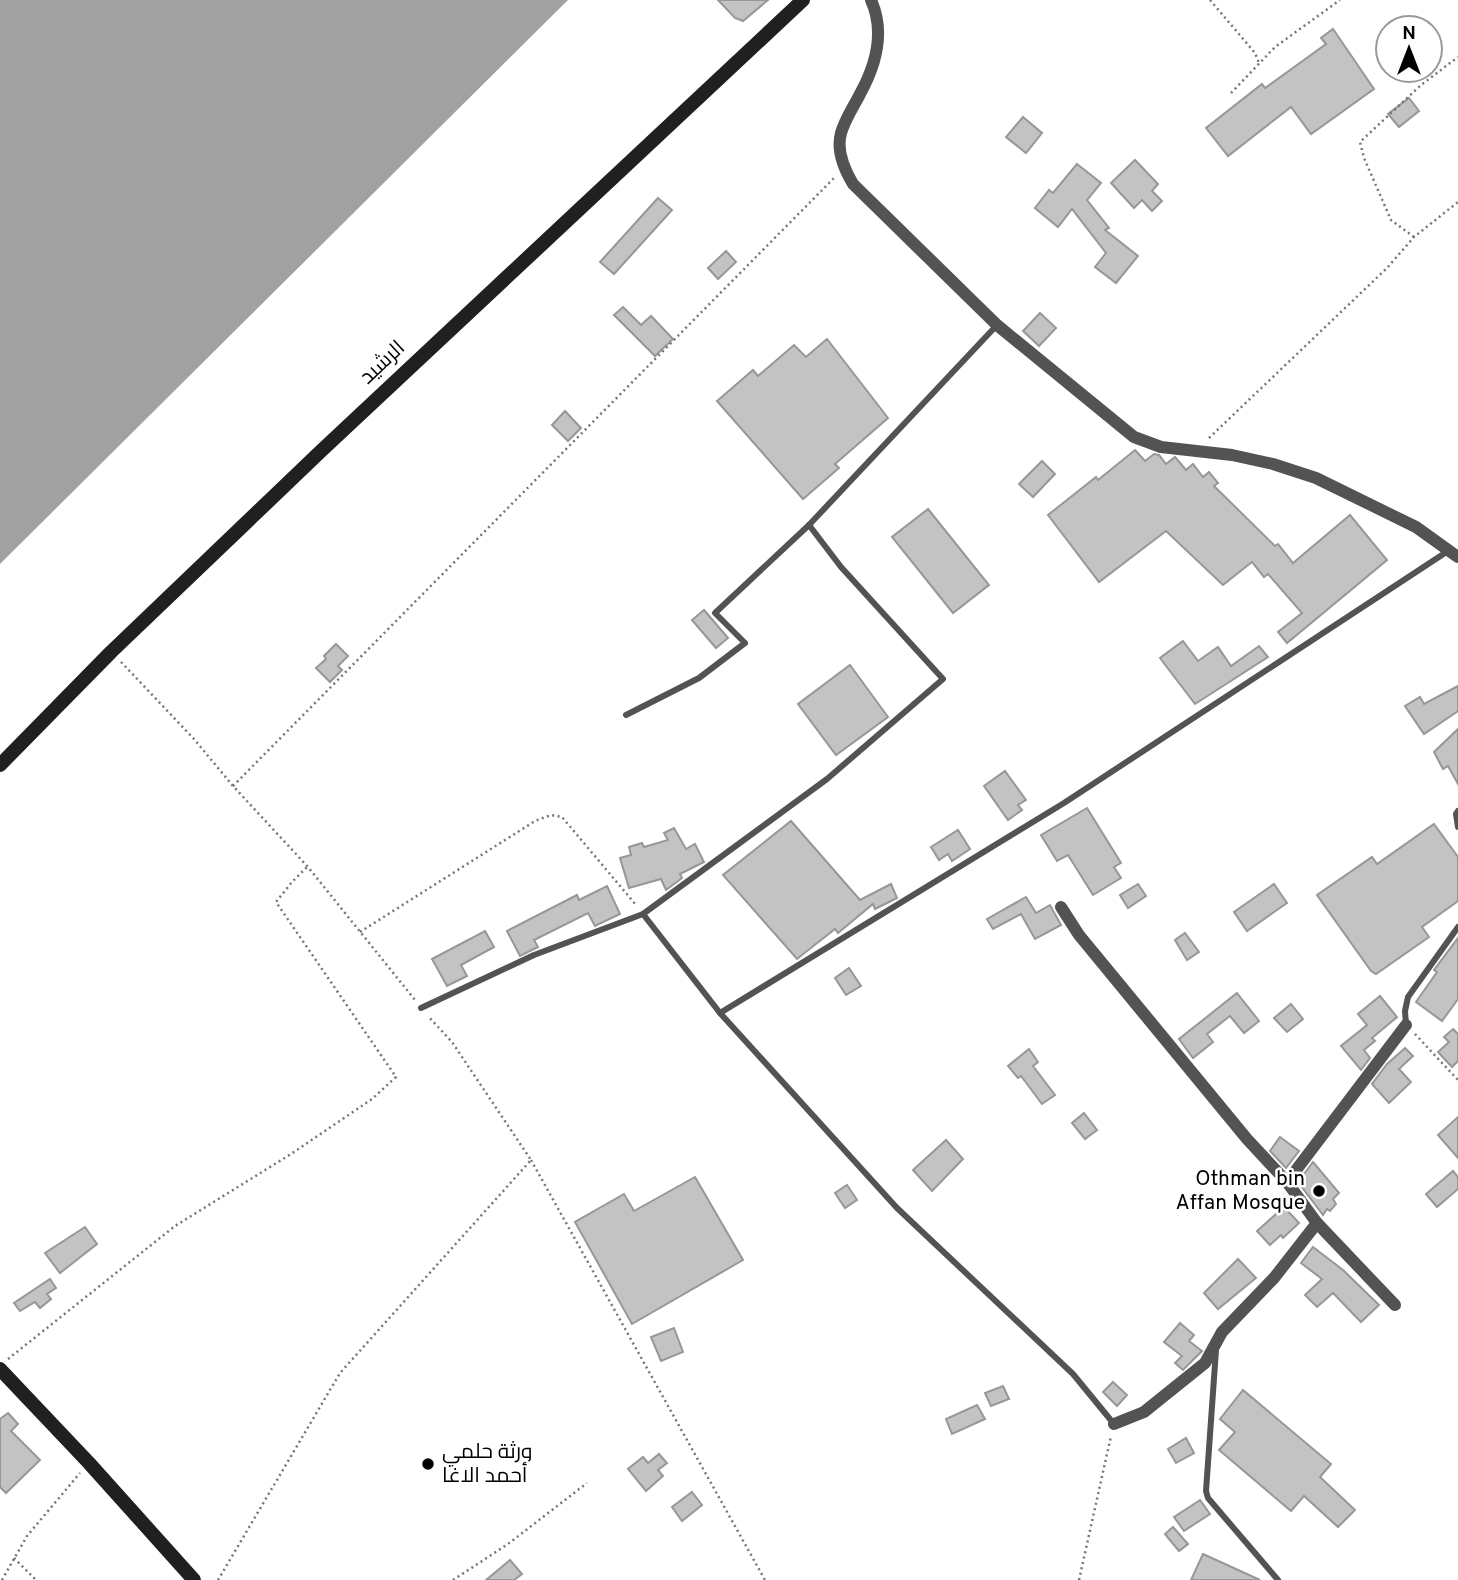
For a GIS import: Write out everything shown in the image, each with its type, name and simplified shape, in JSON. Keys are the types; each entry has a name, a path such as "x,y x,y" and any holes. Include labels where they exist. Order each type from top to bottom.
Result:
{"main road":[{"name":"الرشيد","path":"0,765 111,652 418,359 803,0"},
{"path":"0,1367 194,1580"}],"street":[{"path":"872,0 876,10 877,50 868,77 841,134 840,150 844,168 853,184 997,325 1135,438 1161,447 1242,457 1316,478 1416,527 1453,553"},
{"path":"1061,907 1079,935 1155,1029 1287,1182 1317,1223 1395,1305"},
{"path":"1287,1182 1406,1025"},
{"path":"1114,1423 1144,1412 1205,1363 1222,1332 1274,1278 1317,1223"}],"lane":[{"path":"626,715 699,678 745,643 715,613 809,525 997,325"},
{"path":"421,1008 534,955 643,914 827,779 943,679 841,567 809,525"},
{"path":"720,1013 1064,803 1453,553"},
{"path":"1458,811 1455,814 1458,827"},
{"path":"643,914 720,1013 897,1208 1073,1374 1114,1423"},
{"path":"1406,1025 1408,997 1458,927"},
{"path":"1217,1345 1206,1491 1212,1504 1278,1580"}],"path":[{"path":"1210,0 1255,53 1259,63"},
{"path":"1231,93 1275,47 1340,0"},
{"path":"1414,237 1391,220 1364,158 1360,142 1421,85 1458,57"},
{"path":"233,786 844,168"},
{"path":"1195,451 1387,268 1414,237 1458,202"},
{"path":"111,652 194,738 233,786 308,867 421,1008 452,1042 531,1160 765,1580"},
{"path":"360,932 535,821 551,815 562,817 643,914"},
{"path":"0,1367 175,1226 331,1127 372,1099 396,1077 276,902 308,867"},
{"path":"1406,1025 1458,1080"},
{"path":"218,1580 340,1373 531,1160"},
{"path":"1079,1580 1114,1423"},
{"path":"2,1580 27,1536 89,1463"},
{"path":"453,1580 508,1544 587,1483"},
{"path":"15,1558 36,1580"}],"shaded area":[{"path":"0,0 568,0 0,564"}],"building":[{"path":"718,0 768,0 743,21 735,18"},
{"path":"1333,29 1374,89 1311,134 1291,107 1228,156 1206,128 1262,84 1265,88 1326,44 1321,38"},
{"path":"1409,98 1419,111 1399,127 1388,114"},
{"path":"1023,117 1042,133 1026,153 1006,137"},
{"path":"1135,160 1158,184 1152,191 1162,201 1152,211 1142,200 1134,208 1111,183"},
{"path":"1077,164 1101,183 1087,200 1109,228 1105,230 1138,256 1116,283 1095,267 1106,253 1072,209 1058,227 1035,208 1049,190 1053,193"},
{"path":"658,198 672,210 614,274 600,262"},
{"path":"726,251 736,262 718,279 708,268"},
{"path":"623,307 641,325 651,316 673,339 655,356 614,315"},
{"path":"1040,313 1056,328 1039,346 1023,331"},
{"path":"827,339 888,418 835,464 839,468 803,499 717,401 753,370 758,376 794,345 806,357"},
{"path":"565,411 581,428 568,441 552,425"},
{"path":"1135,450 1145,461 1154,454 1159,455 1166,464 1175,457 1186,470 1193,464 1203,477 1209,472 1218,483 1214,486 1275,546 1278,544 1293,563 1350,515 1387,560 1287,643 1278,632 1302,613 1268,574 1264,577 1252,562 1223,585 1166,531 1099,582 1048,515"},
{"path":"1042,461 1055,474 1033,497 1019,484"},
{"path":"928,509 989,585 953,613 892,537"},
{"path":"704,610 728,638 716,648 692,620"},
{"path":"1183,641 1198,661 1218,647 1231,666 1259,646 1268,657 1195,704 1160,658"},
{"path":"336,644 348,656 338,666 342,670 330,682 316,668"},
{"path":"850,665 888,717 836,755 798,704"},
{"path":"1458,686 1458,711 1424,734 1405,706 1420,697 1424,704"},
{"path":"1458,729 1458,784 1448,766 1443,769 1434,752"},
{"path":"1005,771 1026,800 1018,805 1022,810 1008,820 984,786"},
{"path":"1087,808 1121,863 1114,867 1121,878 1093,895 1068,855 1057,861 1041,835"},
{"path":"791,821 860,900 891,884 897,898 875,909 873,904 838,933 835,929 797,959 723,875"},
{"path":"1434,824 1458,857 1458,901 1422,927 1429,937 1376,974 1371,971 1317,895 1372,857 1377,864"},
{"path":"674,828 686,849 695,844 704,862 680,874 682,878 666,890 661,879 629,888 620,858 631,855 629,847 642,843 644,847 668,840 664,833"},
{"path":"958,830 970,849 952,861 948,854 939,860 931,847"},
{"path":"1138,884 1146,896 1128,908 1120,895"},
{"path":"1274,884 1287,903 1247,931 1234,912"},
{"path":"607,886 620,914 595,926 588,913 534,940 538,947 520,956 507,931 577,895 579,900"},
{"path":"1026,897 1036,913 1050,905 1061,925 1035,939 1021,914 993,929 987,919"},
{"path":"485,931 494,947 461,965 467,976 447,986 432,959"},
{"path":"1185,933 1199,952 1187,960 1175,940"},
{"path":"1458,938 1458,999 1442,1021 1416,1002 1437,972 1434,970"},
{"path":"849,968 861,986 846,995 835,978"},
{"path":"1237,993 1259,1021 1244,1033 1230,1016 1207,1034 1213,1042 1193,1058 1179,1039"},
{"path":"1380,996 1397,1017 1372,1038 1375,1041 1364,1050 1370,1058 1361,1070 1341,1046 1367,1025 1358,1014"},
{"path":"1291,1004 1303,1019 1287,1032 1274,1018"},
{"path":"1453,1029 1458,1034 1458,1061 1452,1067 1438,1052 1449,1042 1444,1037"},
{"path":"1405,1048 1413,1056 1399,1069 1411,1082 1389,1103 1372,1084 1387,1064"},
{"path":"1029,1049 1038,1062 1033,1066 1055,1095 1042,1104 1021,1076 1018,1078 1008,1066"},
{"path":"1084,1113 1097,1130 1085,1139 1072,1123"},
{"path":"1458,1117 1458,1158 1438,1135"},
{"path":"1280,1137 1299,1151 1286,1168 1270,1151"},
{"path":"946,1140 963,1159 932,1191 913,1170"},
{"name":"Othman bin Affan Mosque","path":"1313,1162 1339,1193 1333,1199 1336,1204 1323,1215 1298,1182"},
{"path":"1453,1171 1458,1177 1458,1189 1437,1207 1426,1194"},
{"path":"695,1177 743,1260 632,1324 575,1222 624,1194 634,1211"},
{"path":"847,1185 857,1200 845,1208 835,1193"},
{"path":"1284,1207 1299,1223 1283,1238 1281,1235 1270,1245 1257,1231"},
{"path":"85,1227 97,1244 60,1273 45,1253"},
{"path":"1313,1247 1343,1270 1379,1305 1361,1322 1333,1293 1317,1307 1305,1295 1322,1279 1301,1263"},
{"path":"1238,1259 1256,1278 1218,1309 1204,1293"},
{"path":"50,1279 56,1288 47,1294 51,1299 40,1308 35,1302 20,1311 14,1303"},
{"path":"1180,1323 1194,1335 1189,1341 1202,1351 1183,1370 1175,1363 1182,1356 1164,1342"},
{"path":"674,1328 683,1352 661,1361 651,1337"},
{"path":"1113,1382 1127,1395 1117,1406 1103,1392"},
{"path":"1003,1386 1009,1399 991,1406 985,1393"},
{"path":"1243,1390 1331,1464 1320,1477 1355,1510 1338,1527 1304,1496 1291,1511 1219,1450 1235,1432 1220,1419"},
{"path":"977,1405 985,1419 952,1434 946,1419"},
{"path":"8,1413 18,1424 11,1431 40,1460 6,1493 0,1487 0,1419"},
{"path":"1186,1438 1194,1453 1176,1463 1168,1449"},
{"path":"659,1454 667,1463 658,1470 663,1476 646,1491 628,1469 643,1457 648,1463"},
{"path":"692,1492 702,1505 682,1521 672,1507"},
{"path":"1200,1500 1210,1514 1184,1531 1174,1517"},
{"path":"1173,1527 1188,1544 1179,1551 1165,1534"},
{"path":"1203,1554 1260,1580 1191,1580"},
{"path":"510,1560 522,1574 514,1580 486,1580"}],"place":[{"name":"Othman bin Affan Mosque","path":"1319,1191"},
{"name":"ورثة حلمي أحمد الاغا","path":"428,1464"}]}
